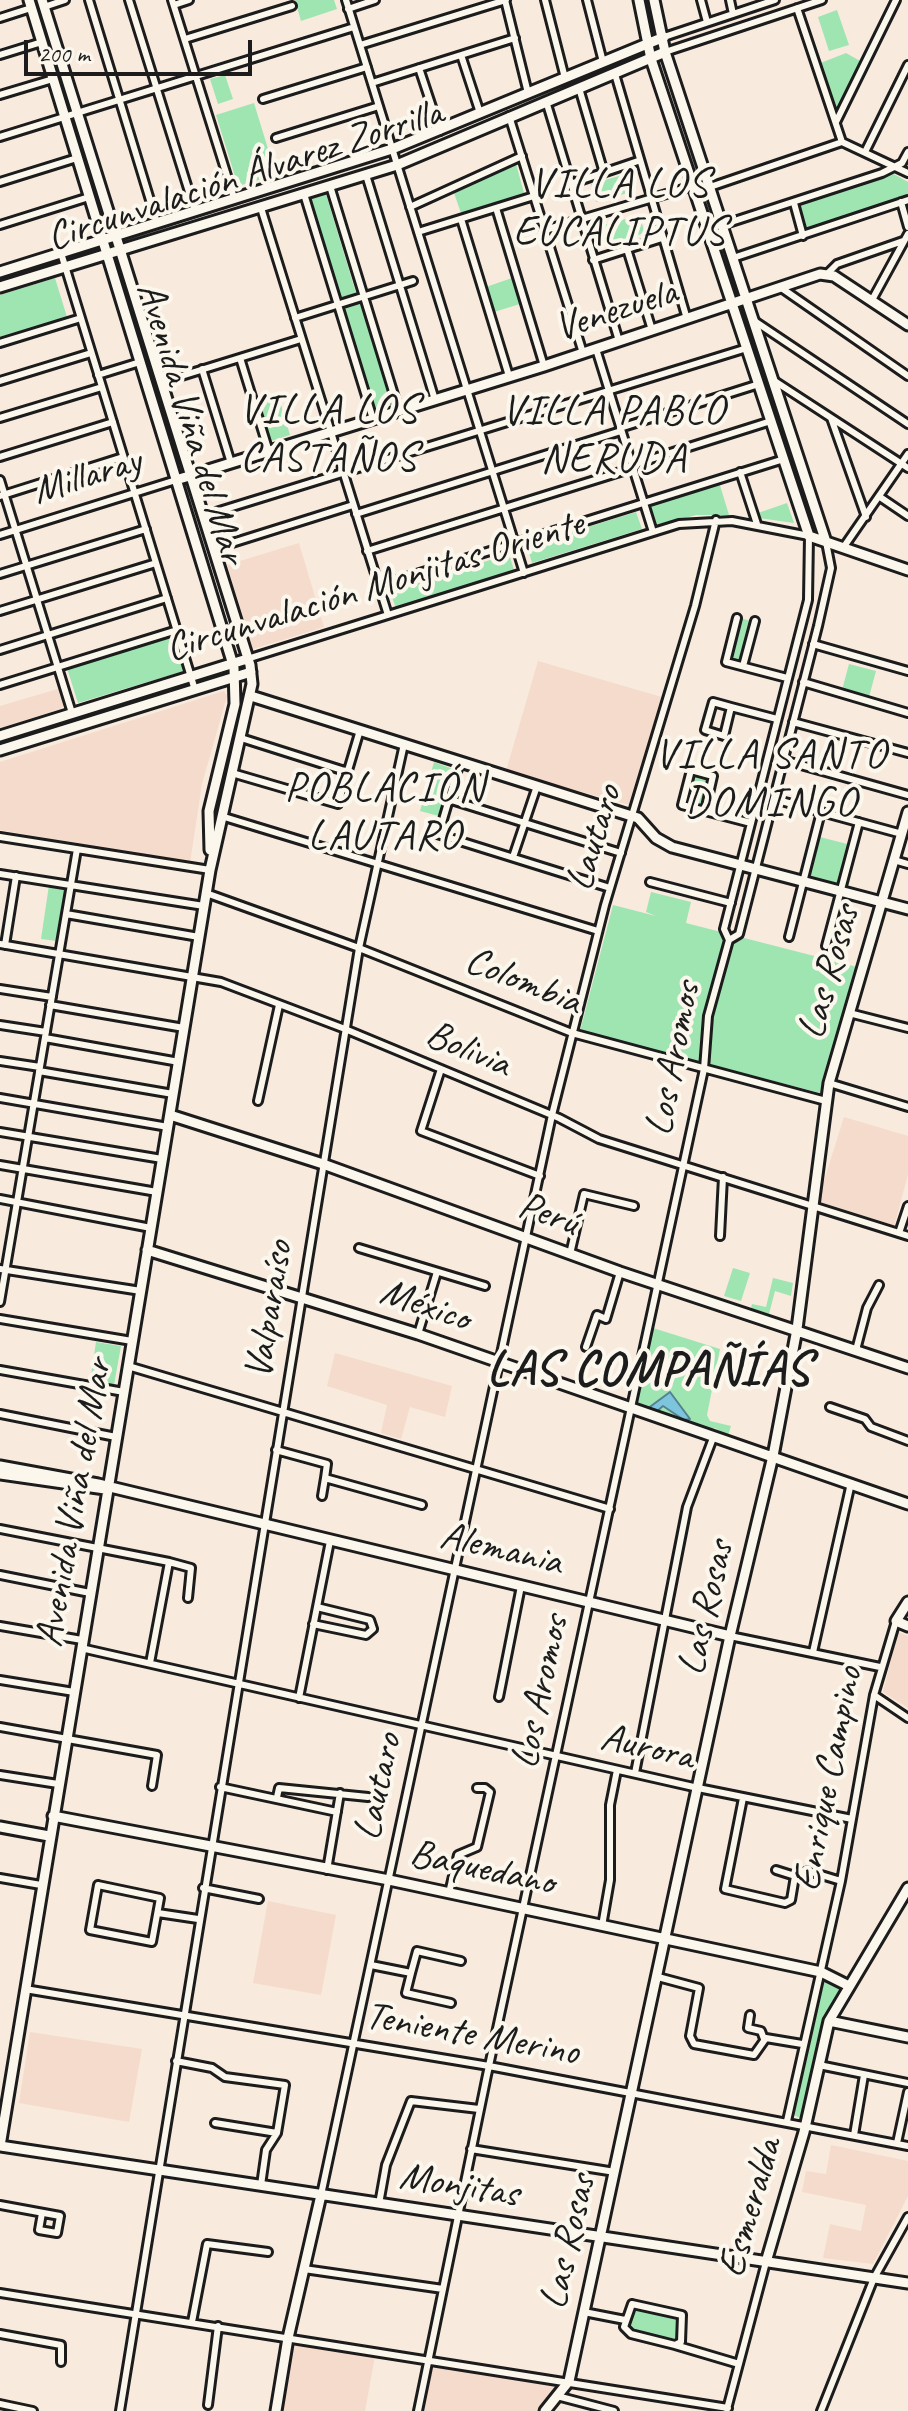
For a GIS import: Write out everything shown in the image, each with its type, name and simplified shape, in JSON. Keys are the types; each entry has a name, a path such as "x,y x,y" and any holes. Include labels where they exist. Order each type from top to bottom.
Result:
{"street":[{"path":"43,3 65,0"},
{"path":"89,0 157,223"},
{"path":"129,0 195,211"},
{"path":"189,0 173,2 234,198"},
{"path":"346,0 524,573"},
{"path":"348,9 375,0"},
{"path":"360,45 505,0 528,93"},
{"path":"545,0 565,79"},
{"path":"587,0 604,63"},
{"path":"639,0 651,59 809,536"},
{"path":"654,0 665,52 826,542"},
{"path":"701,0 707,22"},
{"path":"730,0 733,14"},
{"name":"Circunvalación Álvarez Zorrilla","path":"0,287 397,165 509,115 665,52 822,0"},
{"path":"836,122 896,0"},
{"name":"Circunvalación Álvarez Zorrilla","path":"0,272 392,149 664,37 771,1"},
{"name":"Avenida Viña del Mar","path":"0,2146 206,893 221,816 251,696 251,672 43,3"},
{"path":"0,18 30,4"},
{"name":"Avenida Viña del Mar","path":"30,4 235,677 235,704 212,788 210,870"},
{"path":"185,39 292,6"},
{"path":"797,8 842,142"},
{"path":"0,137 354,27"},
{"path":"372,83 515,38"},
{"path":"0,55 42,42"},
{"path":"461,55 480,113"},
{"path":"865,152 908,65"},
{"path":"263,99 367,67"},
{"path":"419,68 440,131"},
{"path":"615,74 638,161 687,319"},
{"path":"0,95 53,79"},
{"path":"579,88 604,173"},
{"path":"546,101 619,341"},
{"path":"276,138 379,106"},
{"path":"509,115 583,353"},
{"path":"710,187 842,142 908,173"},
{"path":"722,225 895,167 902,163 908,152"},
{"path":"410,207 522,156"},
{"path":"0,182 77,158"},
{"path":"570,184 638,161"},
{"path":"366,175 435,400"},
{"path":"330,186 399,411"},
{"path":"545,230 693,186"},
{"path":"304,194 373,419"},
{"path":"418,232 534,196"},
{"path":"0,225 89,197"},
{"path":"733,258 905,201 908,227"},
{"path":"794,203 803,236"},
{"path":"261,208 388,615"},
{"path":"496,208 544,366"},
{"path":"461,219 509,376"},
{"path":"872,300 908,234"},
{"path":"593,260 662,238"},
{"path":"903,241 837,264 828,273 908,324"},
{"path":"627,249 652,330"},
{"path":"61,253 195,690"},
{"name":"Venezuela","path":"468,390 828,273"},
{"path":"295,318 413,281"},
{"path":"780,287 908,376"},
{"path":"0,343 81,318"},
{"path":"753,320 908,424"},
{"path":"162,382 301,339"},
{"path":"203,516 747,348"},
{"path":"596,349 653,532"},
{"path":"0,381 91,353"},
{"path":"240,358 269,452"},
{"path":"98,375 140,362"},
{"path":"202,369 231,463"},
{"path":"773,380 905,466"},
{"path":"356,514 759,384"},
{"path":"0,418 102,387"},
{"name":"Millaray","path":"0,535 468,390"},
{"path":"830,416 866,517"},
{"path":"367,551 771,421"},
{"path":"0,457 113,422"},
{"path":"843,548 905,466 908,454"},
{"path":"2,495 123,457"},
{"path":"378,586 784,459"},
{"path":"740,472 757,524"},
{"path":"0,480 2,495 16,530 72,713"},
{"path":"880,497 908,516"},
{"path":"213,549 353,505"},
{"name":"Circunvalación Monjitas Oriente","path":"0,736 679,524 716,520 757,524 809,536 908,570"},
{"name":"Lautaro","path":"276,2411 288,2338 355,2044 552,1115 598,931 695,606 716,520"},
{"path":"0,574 146,529"},
{"name":"Los Aromos","path":"729,940 724,934 740,864 808,600 809,536"},
{"name":"Los Aromos","path":"418,2411 479,2109 704,1069 708,1016 729,940 739,934 813,644 831,568 826,542"},
{"path":"0,611 156,563"},
{"path":"0,650 167,598"},
{"path":"737,618 726,662 787,678"},
{"path":"743,666 755,621"},
{"path":"0,685 177,630"},
{"path":"813,644 908,671"},
{"name":"Circunvalación Monjitas Oriente","path":"0,750 251,672"},
{"path":"803,682 908,713"},
{"path":"251,696 633,816 645,821 656,838 667,845 908,909"},
{"path":"731,707 724,736 705,730 713,702 777,719"},
{"path":"793,722 908,753"},
{"path":"232,773 338,804 360,730"},
{"path":"241,738 348,772"},
{"name":"Valparaíso","path":"120,2411 345,1029 375,866 404,744"},
{"path":"783,760 908,795"},
{"path":"460,762 436,833 610,888"},
{"path":"705,811 713,776 691,770 682,805 705,811 751,823"},
{"path":"513,857 537,786"},
{"path":"448,799 621,853"},
{"path":"774,799 902,834"},
{"path":"789,937 821,812"},
{"name":"Las Rosas","path":"545,2411 569,2381 667,1939 730,1636 773,1456 797,1329 829,1083 908,812"},
{"path":"209,817 216,821 221,816 375,866 598,931"},
{"path":"826,946 859,822"},
{"path":"0,837 210,870"},
{"path":"0,1302 3,1270 77,849"},
{"path":"894,860 908,864"},
{"path":"0,874 204,906"},
{"path":"2,944 16,876"},
{"path":"650,882 731,903"},
{"name":"Colombia","path":"206,893 359,948 572,1033 826,1101"},
{"path":"66,914 199,937"},
{"name":"Bolivia","path":"2,944 221,982 345,1029 552,1115 599,1139 908,1236"},
{"path":"0,989 184,1028"},
{"path":"258,1101 279,1005"},
{"path":"849,1013 908,1028"},
{"path":"0,1025 179,1062"},
{"path":"0,1061 173,1094"},
{"path":"441,1069 421,1131 540,1176"},
{"path":"829,1083 908,1107"},
{"path":"0,1098 168,1127"},
{"name":"Perú","path":"170,1115 323,1164 620,1272 908,1368"},
{"path":"0,1132 162,1159"},
{"path":"0,1165 157,1192"},
{"path":"720,1236 723,1177"},
{"path":"570,1254 584,1194 634,1206"},
{"path":"0,1199 151,1228"},
{"path":"899,1233 908,1206"},
{"path":"359,1248 485,1286"},
{"name":"México","path":"147,1250 418,1334 908,1504"},
{"path":"3,1270 141,1291"},
{"path":"418,1334 437,1272"},
{"path":"586,1347 597,1315 606,1319 620,1272"},
{"path":"856,1350 867,1308 879,1285"},
{"path":"0,1319 132,1341"},
{"path":"128,1366 610,1509"},
{"path":"0,1370 124,1392"},
{"path":"830,1407 865,1419 871,1427 908,1441"},
{"path":"0,1414 116,1437"},
{"path":"635,1773 687,1507 713,1438"},
{"path":"276,1450 327,1464 322,1496"},
{"name":"Alemania","path":"0,1466 93,1483 108,1489"},
{"name":"Alemania","path":"0,1474 108,1489 730,1636 880,1667"},
{"path":"325,1478 422,1505"},
{"path":"813,1652 851,1483"},
{"path":"0,1529 191,1568 188,1598"},
{"path":"299,1698 330,1541"},
{"path":"150,1663 169,1562"},
{"path":"0,1575 90,1593"},
{"path":"499,1697 521,1586"},
{"name":"Enrique Campino","path":"787,2121 841,1881 880,1667 896,1621 908,1602"},
{"path":"313,1624 366,1635 373,1629 370,1620 317,1607"},
{"path":"896,1621 908,1626"},
{"name":"Aurora","path":"0,1626 299,1698 743,1798 852,1819"},
{"path":"0,1680 74,1692"},
{"path":"874,1695 908,1718"},
{"path":"0,1727 157,1755 152,1786"},
{"path":"602,1926 610,1880 610,1805 617,1770"},
{"path":"0,1775 58,1784"},
{"path":"220,1787 337,1812"},
{"path":"277,1797 279,1788 368,1797"},
{"path":"449,1893 458,1855 477,1847 490,1792 477,1788"},
{"path":"327,1870 340,1793"},
{"path":"743,1798 725,1889 785,1903 791,1900 795,1876"},
{"name":"Baquedano","path":"53,1816 523,1908 821,1972 849,1986"},
{"path":"0,1827 49,1836"},
{"path":"776,1870 795,1876 808,1871 841,1881"},
{"path":"0,1878 41,1885"},
{"path":"98,1885 160,1898 158,1913 152,1942 90,1930 98,1885"},
{"path":"203,1888 259,1899"},
{"name":"Esmeralda","path":"727,2410 805,2125 829,2021 908,1888"},
{"path":"158,1913 198,1919"},
{"path":"451,2003 406,1993 417,1951 461,1961"},
{"path":"371,1965 411,1973"},
{"path":"658,1977 699,1988 690,2036 694,2044 754,2055 764,2039"},
{"name":"Teniente Merino","path":"25,1989 489,2066 908,2146"},
{"path":"750,2015 748,2028 761,2031 764,2039"},
{"path":"829,2021 908,2037"},
{"path":"764,2039 802,2044"},
{"path":"176,2061 212,2068 225,2077 285,2085 277,2133 266,2150 261,2185"},
{"path":"819,2065 908,2083"},
{"path":"854,2135 864,2075"},
{"path":"897,2143 908,2092"},
{"path":"379,2204 384,2169 411,2101 479,2109"},
{"path":"215,2123 277,2133"},
{"name":"Monjitas","path":"0,2146 600,2239 908,2283"},
{"path":"471,2149 615,2172"},
{"path":"0,2205 42,2213"},
{"path":"830,2411 822,2409 874,2278 908,2217"},
{"path":"192,2322 207,2244 268,2252"},
{"path":"304,2269 443,2289"},
{"path":"0,2293 428,2358 727,2410"},
{"path":"675,2345 681,2342 682,2315 632,2304 624,2327 631,2334 739,2364"},
{"path":"584,2312 625,2320"},
{"path":"208,2405 218,2326"},
{"path":"0,2334 61,2345 61,2362"},
{"path":"557,2396 614,2411"},
{"path":"0,2404 33,2411"}],"shaded area":[{"path":"299,543 324,627 253,649 227,565"},
{"path":"538,661 665,698 633,806 506,771"},
{"path":"61,688 66,703 60,709 0,728 0,706"},
{"path":"224,691 227,696 202,784 190,863 0,830 0,762"},
{"path":"844,1117 908,1136 908,1174 894,1227 817,1203"},
{"path":"335,1353 452,1386 445,1417 410,1407 401,1439 381,1433 387,1405 327,1386"},
{"path":"898,1632 908,1636 908,1708 883,1692"},
{"path":"268,1901 336,1915 321,1995 253,1983"},
{"path":"30,2032 142,2049 129,2122 19,2103"},
{"path":"831,2145 908,2161 908,2196 873,2264 823,2258 830,2224 861,2231 866,2205 802,2192 806,2171 826,2174"},
{"path":"294,2343 375,2356 365,2411 283,2411"},
{"path":"434,2362 559,2385 540,2411 424,2411"}],"green space":[{"path":"295,0 334,0 337,9 301,21"},
{"path":"837,10 849,45 829,51 818,17"},
{"path":"846,53 862,62 836,119 818,64"},
{"path":"225,75 233,99 218,104 210,79"},
{"path":"254,103 276,175 238,186 216,115"},
{"path":"516,164 524,193 461,213 454,193"},
{"path":"892,173 908,182 908,195 807,230 799,203"},
{"path":"626,174 631,192 596,202 591,184"},
{"path":"326,194 356,293 340,298 309,199"},
{"path":"639,215 645,233 609,243 604,225"},
{"path":"55,278 67,317 0,338 0,295"},
{"path":"512,278 520,304 494,312 486,287"},
{"path":"361,302 394,407 374,413 341,308"},
{"path":"279,398 290,435 271,441 259,404"},
{"path":"719,482 729,515 696,515 654,527 647,503"},
{"path":"787,503 794,523 759,518 758,513"},
{"path":"636,512 642,529 532,563 527,546"},
{"path":"509,554 514,570 396,608 390,592"},
{"path":"740,618 751,621 740,663 729,660"},
{"path":"174,636 184,671 78,703 67,668"},
{"path":"849,664 876,671 869,697 842,690"},
{"path":"434,762 456,770 439,816 420,811"},
{"path":"694,774 710,778 702,806 686,802"},
{"path":"820,837 851,845 840,884 810,877"},
{"path":"49,885 65,887 57,941 41,939"},
{"path":"651,892 691,902 686,923 857,967 820,1093 580,1031 613,905 656,916 646,912"},
{"path":"733,1268 750,1273 741,1301 724,1296"},
{"path":"773,1278 793,1283 791,1296 775,1291 769,1314 751,1308 752,1304 766,1307"},
{"path":"653,1328 720,1349 707,1415 710,1421 731,1426 728,1436 715,1428 710,1430 637,1406"},
{"path":"96,1342 121,1346 114,1385 90,1382"},
{"path":"820,1979 836,1983 840,1989 823,2024 804,2115 800,2118 790,2113"},
{"path":"636,2307 678,2318 677,2339 633,2332 627,2325"}],"water":[{"path":"670,1392 690,1419 684,1420 663,1406 656,1412 647,1409"}],"district":[{"name":"VILLA LOS EUCALIPTUS","path":"620,209"},
{"name":"VILLA LOS CASTAÑOS","path":"329,435"},
{"name":"VILLA PABLO NERUDA","path":"614,436"},
{"name":"VILLA SANTO DOMINGO","path":"771,780"},
{"name":"POBLACIÓN LAUTARO","path":"385,813"},
{"name":"LAS COMPAÑÍAS","path":"649,1371"}]}
